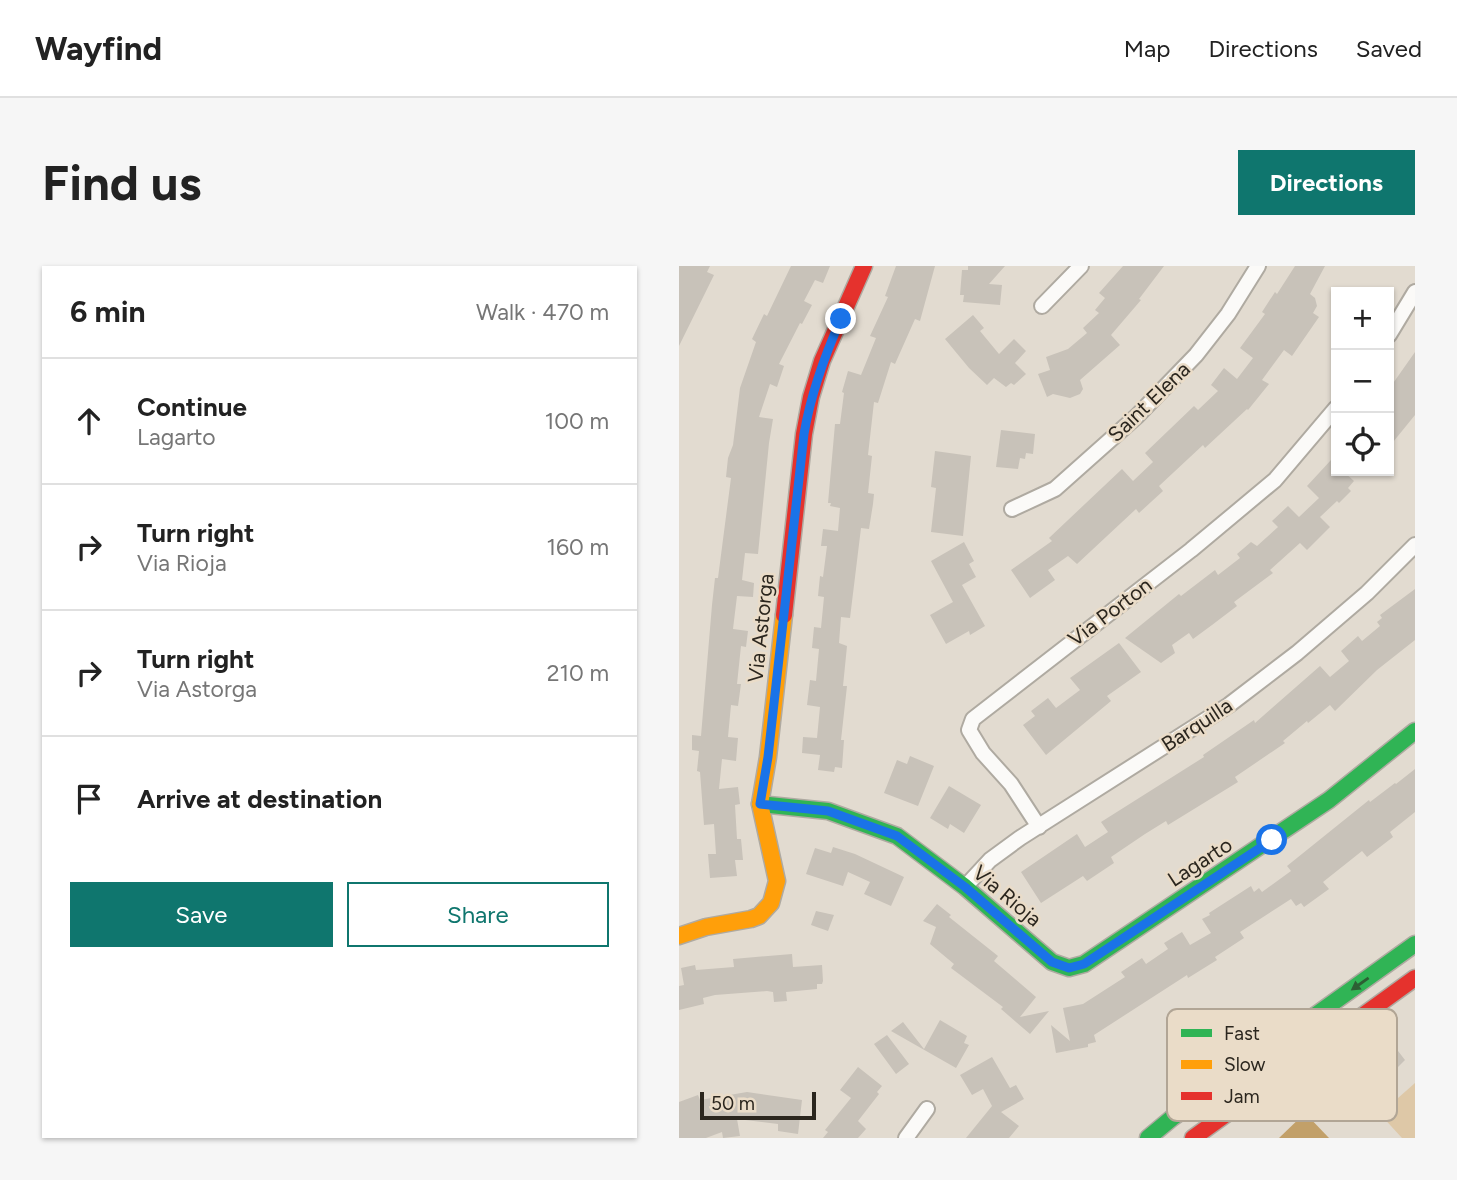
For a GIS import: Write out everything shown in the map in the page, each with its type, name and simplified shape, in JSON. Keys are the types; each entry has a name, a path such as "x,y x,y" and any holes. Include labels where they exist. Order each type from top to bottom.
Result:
{"street":[{"name":"Via Astorga","path":"679,936 751,919 759,916 771,904 777,881 760,804 768,757 804,434 822,361 864,266"},
{"path":"1042,306 1081,266"},
{"name":"Saint Elena","path":"1012,509 1055,489 1137,416 1196,355 1228,314 1258,266"},
{"path":"1394,327 1415,292"},
{"name":"Via Porton","path":"1039,827 1011,784 983,754 968,730 973,719 1191,550 1275,480 1332,413"},
{"name":"Barquilla","path":"965,887 990,860 1020,838 1238,698 1297,653 1367,593 1415,545"},
{"name":"Lagarto","path":"1069,968 1084,964 1272,840 1329,800 1415,732"},
{"name":"Via Rioja","path":"760,804 828,811 897,836 965,887 1052,962 1069,968"},
{"path":"1324,1009 1415,944"},
{"path":"1372,1009 1415,978"},
{"path":"906,1138 927,1109"},
{"path":"1148,1138 1168,1121"},
{"path":"1193,1138 1217,1121"}],"shaded area":[{"path":"1415,1083 1415,1138 1402,1138 1386,1121 1397,1121 1397,1099"},
{"path":"1297,1121 1313,1121 1329,1138 1279,1138"}],"building":[{"path":"679,266 710,266 707,272 714,275 679,346"},
{"path":"791,266 830,266 823,283 815,280 804,301 812,305 779,364 784,366 777,387 770,384 759,417 773,419 758,554 745,553 742,580 754,583 753,597 737,596 733,629 748,631 746,647 741,646 738,706 731,705 728,737 738,738 736,761 722,759 719,789 738,787 740,804 735,805 737,839 741,839 743,860 735,860 737,876 710,878 708,854 716,854 714,824 704,825 700,772 697,771 699,751 692,750 692,735 701,736 715,578 718,578 731,478 726,477 728,458 733,445 740,388 756,342 752,339 764,314 767,316"},
{"path":"896,266 935,266 920,321 915,319 895,364 891,362 878,403 874,402 868,455 872,456 868,493 874,494 873,504 869,529 861,528 850,618 841,617 839,643 847,646 843,686 847,686 841,740 844,740 842,768 835,767 834,772 818,770 820,755 802,753 803,737 817,738 820,707 807,705 810,680 816,681 819,649 812,648 814,627 821,628 824,597 818,596 827,546 821,546 823,529 838,531 840,508 828,503 835,424 840,424 842,392 848,371 861,375 876,338 870,336 888,297 885,296"},
{"path":"968,266 1005,266 989,284 1002,285 1000,305 963,302 964,295 960,295 962,270 968,270"},
{"path":"1123,266 1164,266 1139,299 1141,300 1111,335 1120,345 1080,380 1083,389 1080,394 1070,398 1053,394 1047,397 1038,374 1050,370 1046,357 1068,349 1087,333 1083,328 1099,313 1095,310 1105,298 1099,293"},
{"path":"1295,266 1325,266 1310,294 1315,298 1317,306 1313,313 1319,317 1292,356 1284,350 1262,380 1269,384 1248,410 1205,448 1203,445 1159,486 1163,491 1139,513 1136,509 1077,564 1068,556 1048,570 1055,580 1030,598 1011,570 1052,541 1049,538 1122,469 1133,481 1153,462 1145,453 1194,406 1198,410 1218,391 1211,385 1224,368 1237,379 1253,358 1240,348 1265,314 1262,312 1275,292 1277,294"},
{"path":"973,315 984,328 980,331 999,354 1014,339 1026,351 1015,363 1026,374 1014,385 1011,383 1006,387 994,378 987,385 945,339"},
{"path":"1415,352 1415,415 1394,441 1394,413 1394,382"},
{"path":"1001,430 1035,434 1033,454 1026,453 1025,459 1020,458 1018,469 996,467"},
{"path":"935,451 971,456 963,536 931,532 936,488 931,487"},
{"path":"1331,460 1331,476 1348,476 1354,481 1348,488 1351,491 1320,517 1330,527 1307,550 1300,543 1270,570 1273,573 1234,602 1237,606 1193,639 1189,633 1172,645 1175,653 1161,663 1125,638 1179,594 1181,596 1215,570 1218,575 1240,558 1237,554 1251,542 1257,546 1278,527 1272,521 1288,506 1299,517 1319,498 1307,486"},
{"path":"964,542 974,561 969,564 976,577 962,585 985,626 970,635 969,631 946,644 930,615 953,602 931,561"},
{"path":"1415,589 1415,640 1377,670 1335,711 1330,705 1283,741 1285,743 1235,777 1238,782 1168,825 1166,821 1145,834 1111,857 1114,863 1087,881 1083,876 1041,903 1021,872 1077,834 1085,847 1108,832 1101,822 1204,757 1203,755 1254,720 1255,723 1320,666 1330,677 1349,661 1341,651 1358,636 1362,641 1380,626 1377,622 1382,618 1380,615"},
{"path":"1119,643 1141,672 1107,696 1111,701 1046,755 1023,725 1035,716 1031,711 1048,698 1056,708 1080,690 1070,678"},
{"path":"910,756 934,766 918,806 884,793 897,760 907,764"},
{"path":"1415,769 1415,812 1390,832 1393,837 1367,857 1362,851 1323,882 1329,889 1304,907 1301,903 1296,906 1291,899 1240,932 1244,938 1215,957 1217,960 1188,978 1187,975 1094,1035 1096,1042 1088,1044 1088,1047 1056,1053 1051,1025 1070,1041 1063,1008 1083,1004 1125,977 1121,972 1142,958 1146,964 1168,949 1164,943 1182,932 1190,945 1211,933 1202,919 1210,915 1209,913 1251,886 1254,892 1259,888 1262,892 1291,871 1287,866 1369,800 1370,802"},
{"path":"949,786 981,805 964,833 950,824 948,829 930,818"},
{"path":"833,847 855,854 904,877 891,906 864,894 870,882 848,872 843,886 806,874 815,848 831,853"},
{"path":"937,904 951,915 949,917 998,956 994,961 1036,997 1020,1017 1049,1011 1030,1034 1001,1009 1003,1007 951,968 954,964 930,944 936,927 923,921"},
{"path":"816,911 834,915 828,931 811,925"},
{"path":"792,954 793,967 822,965 823,981 822,984 817,984 817,989 786,992 787,1001 774,1002 773,992 767,991 715,995 703,998 704,1004 679,1010 679,986 684,985 681,968 695,965 696,970 734,967 733,959"},
{"path":"940,1020 967,1036 964,1043 969,1045 956,1068 891,1031 903,1022 924,1049"},
{"path":"887,1035 909,1064 896,1074 874,1044"},
{"path":"1397,1050 1405,1060 1397,1068"},
{"path":"992,1057 1010,1088 1016,1085 1024,1099 1001,1112 1019,1126 1009,1138 966,1138 992,1106 983,1089 972,1095 960,1075"},
{"path":"858,1067 882,1086 858,1121 866,1129 858,1138 823,1138 828,1132 825,1130 851,1098 840,1090"},
{"path":"747,1092 802,1100 798,1134 778,1131 778,1124 737,1119 740,1136 723,1138 722,1132 706,1138 679,1138 679,1102 698,1095 700,1100"}],"traffic: fast":[{"path":"760,804 828,811 897,836 965,887 1052,962 1069,968 1084,964 1329,800 1415,731"},
{"path":"1324,1009 1415,944"},
{"path":"1148,1138 1168,1121"}],"traffic: slow":[{"path":"679,936 706,927 751,919 759,916 771,903 777,881 760,804 784,615"}],"traffic: jam":[{"path":"784,615 804,434 811,397 822,361 864,266"},
{"path":"1372,1009 1415,978"},
{"path":"1193,1138 1217,1121"}],"route":[{"path":"841,319 822,361 804,434 768,757 760,804 828,811 897,836 965,887 1052,962 1069,968 1084,964 1272,840"}]}
